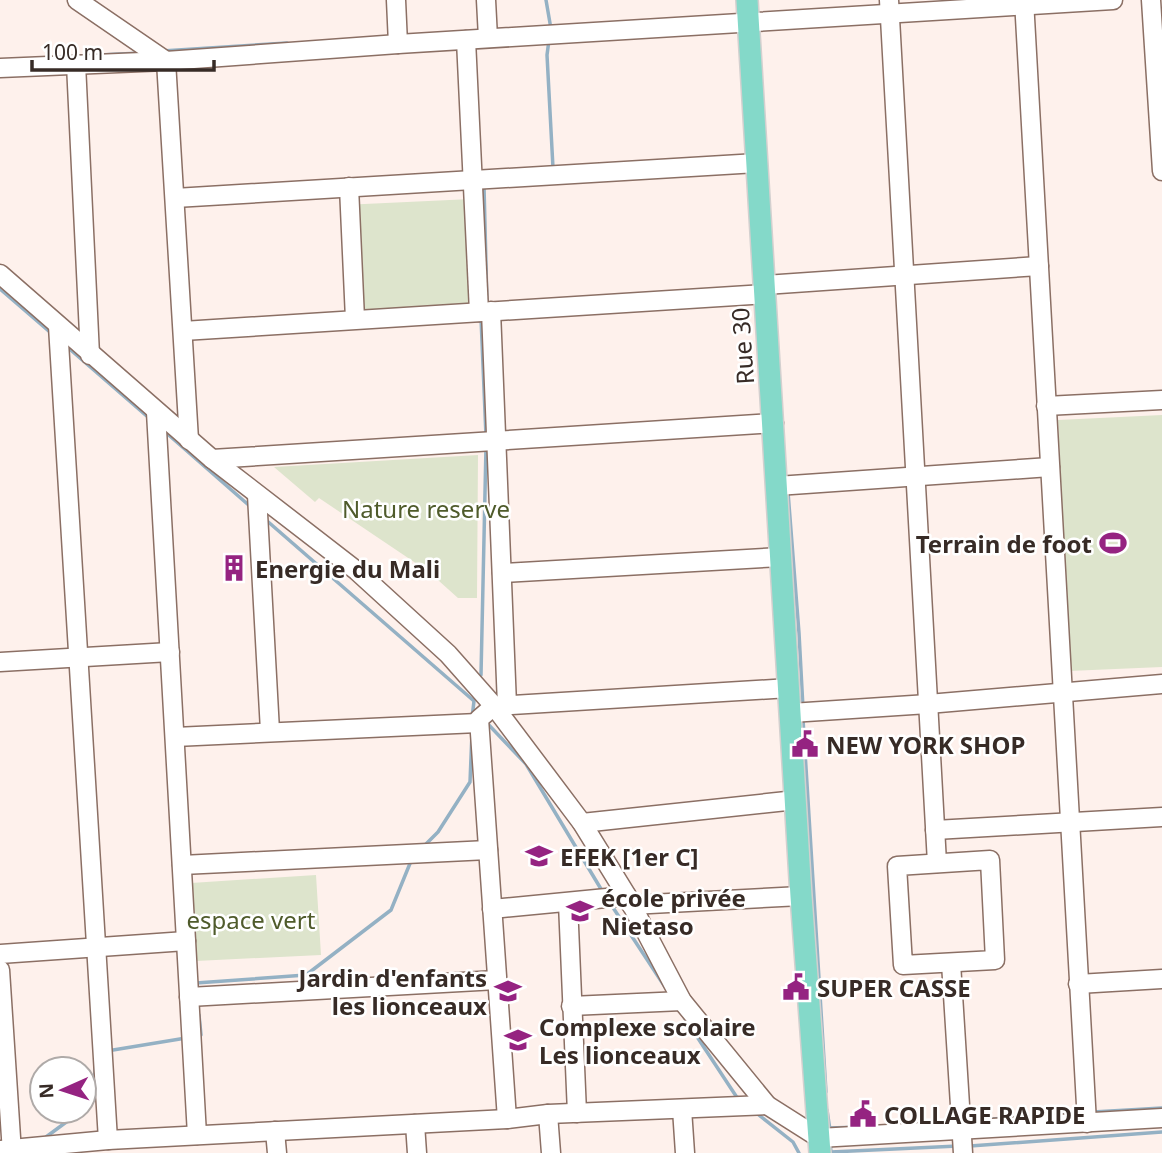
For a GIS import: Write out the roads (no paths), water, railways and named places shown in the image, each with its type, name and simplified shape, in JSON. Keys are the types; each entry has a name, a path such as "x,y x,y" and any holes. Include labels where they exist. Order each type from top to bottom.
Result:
{"main road":[{"name":"Rue 30","path":"747,0 801,896 819,1146"}],"street":[{"path":"77,0 166,61"},
{"path":"396,0 398,44"},
{"path":"486,0 488,38"},
{"path":"0,68 166,61 748,22 890,7 1113,0"},
{"path":"1151,0 1162,171"},
{"path":"1024,3 1087,1123"},
{"path":"890,7 937,863"},
{"path":"466,40 481,179 490,440 502,573 500,705"},
{"path":"166,61 189,440"},
{"path":"76,64 90,355"},
{"path":"175,198 757,163"},
{"path":"349,187 355,319"},
{"path":"183,331 485,311 1039,266"},
{"path":"0,274 189,440 357,571 448,653 500,705 582,823 629,901 682,1001 767,1105 819,1146 961,1130 1162,1118"},
{"path":"58,326 108,1140"},
{"path":"1046,406 1162,400"},
{"path":"156,412 197,1135"},
{"path":"212,459 774,422"},
{"path":"778,486 1050,467"},
{"path":"257,495 270,731"},
{"path":"502,573 781,557"},
{"path":"0,662 170,652"},
{"path":"791,713 1162,684"},
{"path":"506,1119 478,723 481,716 500,705 789,688"},
{"path":"175,737 478,723"},
{"path":"582,823 796,800"},
{"path":"935,830 1162,817"},
{"path":"182,865 488,850"},
{"path":"990,860 995,960 951,962 903,965 897,866 990,860"},
{"path":"492,908 801,896"},
{"path":"568,903 577,1113"},
{"path":"0,954 186,941"},
{"path":"951,962 963,1153"},
{"path":"0,970 9,1151 108,1140 147,1145 197,1135 506,1119 548,1114 767,1105"},
{"path":"1078,984 1162,979"},
{"path":"189,997 497,980"},
{"path":"571,1006 682,1001"},
{"path":"682,1109 685,1153"},
{"path":"548,1114 551,1153"},
{"path":"415,1124 417,1153"},
{"path":"275,1131 277,1153"}],"waterway":[{"path":"546,0 551,29"},
{"path":"549,40 547,55 553,168"},
{"path":"162,51 287,43"},
{"path":"78,56 141,53"},
{"path":"484,186 487,305"},
{"path":"0,289 51,333"},
{"path":"481,318 486,436"},
{"path":"65,345 149,418"},
{"path":"163,430 252,508"},
{"path":"481,675 486,447"},
{"path":"788,492 803,708"},
{"path":"266,520 474,701 472,718"},
{"path":"803,719 826,1092"},
{"path":"486,722 526,764 604,894"},
{"path":"424,846 438,832 470,782 472,733"},
{"path":"196,983 306,975 391,910 411,861"},
{"path":"610,903 667,990"},
{"path":"197,1036 201,1035 199,1015"},
{"path":"684,1017 741,1100"},
{"path":"107,1051 186,1038"},
{"path":"1093,1112 1162,1108"},
{"path":"827,1110 830,1130"},
{"path":"755,1112 793,1142 799,1153"},
{"path":"992,1119 1082,1113"},
{"path":"46,1137 62,1125"},
{"path":"829,1128 862,1127"},
{"path":"970,1146 1162,1132"},
{"path":"830,1141 831,1153"},
{"path":"831,1152 958,1146"}],"place":[{"name":"Terrain de foot","path":"1113,543"},
{"name":"Energie du Mali","path":"234,568"},
{"name":"NEW YORK SHOP","path":"805,744"},
{"name":"EFEK [1er C]","path":"539,856"},
{"name":"école privée Nietaso","path":"580,911"},
{"name":"SUPER CASSE","path":"796,987"},
{"name":"Jardin d'enfants les lionceaux","path":"508,991"},
{"name":"Complexe scolaire Les lionceaux","path":"518,1040"},
{"name":"COLLAGE RAPIDE","path":"863,1114"}],"park label":[{"name":"Nature reserve","path":"426,508"},
{"name":"espace vert","path":"251,919"}]}
